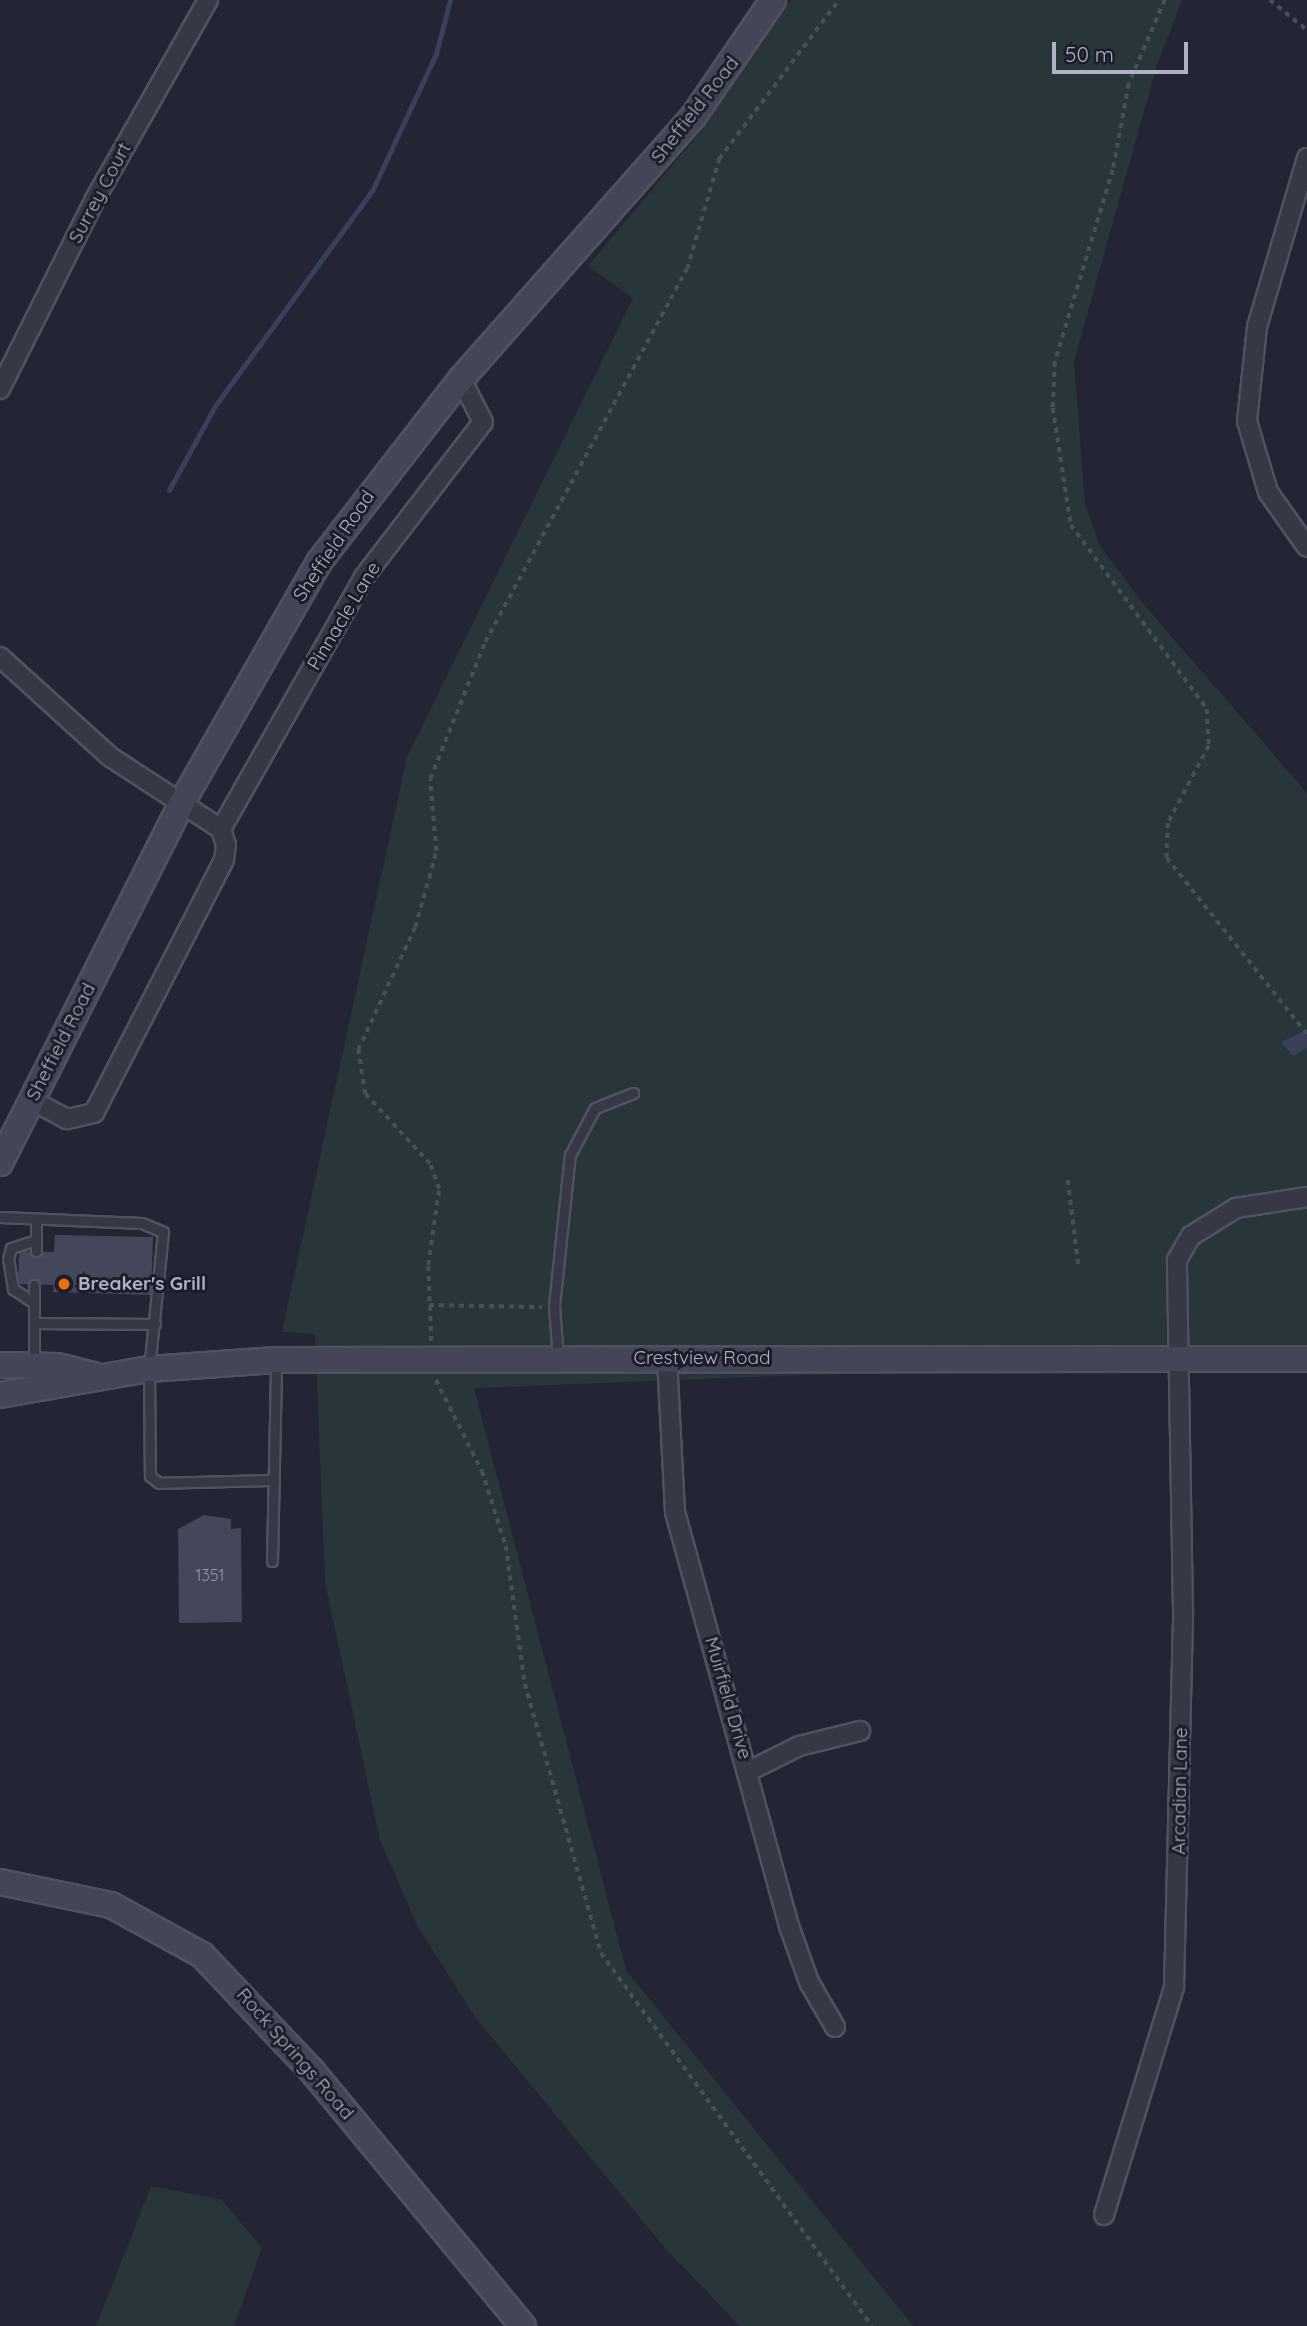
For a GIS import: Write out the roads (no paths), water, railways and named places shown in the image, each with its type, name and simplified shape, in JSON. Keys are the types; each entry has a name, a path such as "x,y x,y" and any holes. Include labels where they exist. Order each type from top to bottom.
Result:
{"street":[{"name":"Surrey Court","path":"0,389 95,199 208,0"},
{"name":"Sheffield Road","path":"0,1163 181,804 319,562 461,379 685,127 773,0"},
{"path":"1307,158 1257,327 1247,421 1269,492 1307,547"},
{"name":"Pinnacle Lane","path":"221,829 364,577 483,422 461,379"},
{"path":"0,657 109,757 221,829 225,860 94,1113 67,1119 32,1100"},
{"name":"Arcadian Lane","path":"1104,2215 1174,1987 1183,1611 1176,1356 1177,1260 1191,1236 1236,1208 1307,1197"},
{"name":"Crestview Road","path":"0,1395 149,1369 276,1360 1176,1356 1307,1359"},
{"name":"Muirfield Drive","path":"667,1359 675,1512 749,1771 789,1926 809,1982 835,2027"},
{"name":"Crestview Road","path":"0,1365 34,1365 99,1376"},
{"path":"749,1771 799,1746 860,1731"},
{"name":"Rock Springs Road","path":"0,1882 111,1905 202,1955 312,2071 523,2326"}],"lane":[{"path":"558,1359 554,1306 570,1156 596,1108 633,1093"},
{"path":"0,1217 142,1223 163,1232 149,1369 150,1476 159,1483 274,1480"},
{"path":"36,1220 36,1251"},
{"path":"34,1303 13,1289 8,1259 11,1248 36,1240"},
{"path":"34,1284 34,1365"},
{"path":"34,1323 155,1324"},
{"path":"272,1561 276,1360"}],"water":[{"path":"1307,1030 1307,1048 1293,1056 1281,1042"}],"waterway":[{"path":"169,490 215,406 372,191 436,54 450,0"}],"place":[{"name":"Breaker's Grill","path":"64,1284"}]}
